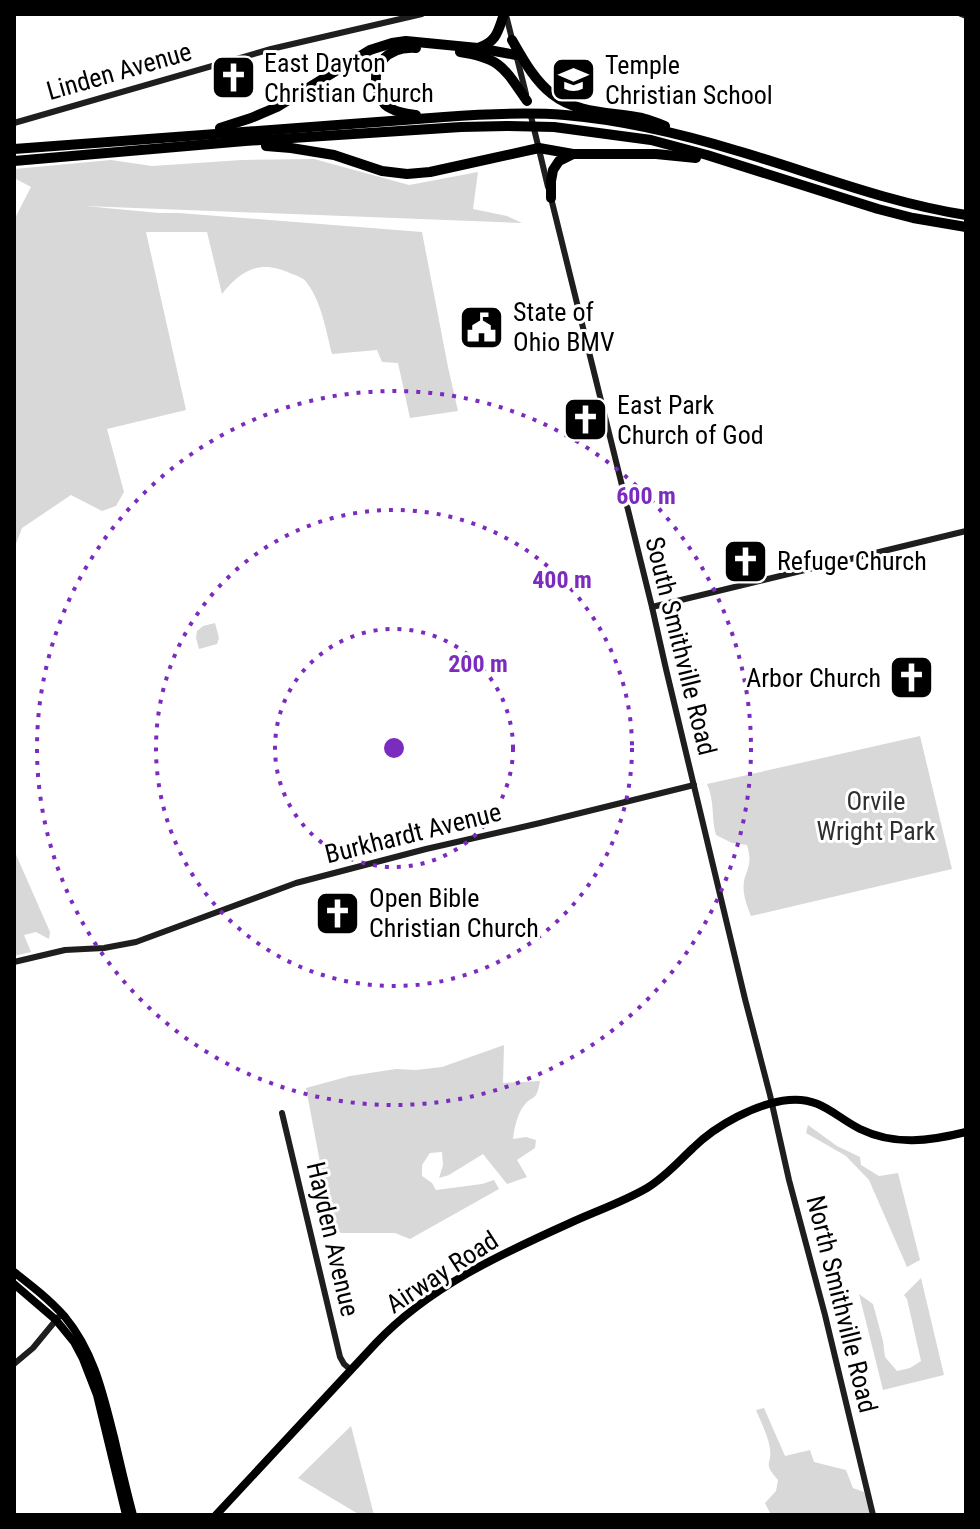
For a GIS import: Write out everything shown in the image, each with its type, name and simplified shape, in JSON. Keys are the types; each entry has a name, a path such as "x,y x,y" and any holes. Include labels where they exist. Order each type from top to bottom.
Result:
{"highway":[{"path":"478,48 489,44 505,14"},
{"path":"512,40 536,79 563,101 583,108 644,119 902,202 966,215"},
{"path":"173,136 224,127 277,107 370,50 392,43 406,41 516,55"},
{"path":"438,117 409,114 391,109 383,103 375,81 375,72 381,61 409,47 489,58 501,66 527,101"},
{"path":"17,149 488,114 564,115 642,127 724,147"},
{"path":"14,161 245,141 461,127 554,127 651,140 878,209 966,227"},
{"path":"245,141 259,146 334,155 382,171 407,174 430,172 538,145 573,154 666,155 734,163"},
{"path":"551,198 553,170 559,161 573,154"}],"main road":[{"name":"Linden Avenue","path":"14,123 246,56 422,14"},
{"name":"South Smithville Road","path":"505,14 772,1104"},
{"path":"652,607 966,531"},
{"name":"Burkhardt Avenue","path":"14,962 65,950 104,948 148,938 296,883 694,785"},
{"name":"Airway Road","path":"216,1515 393,1325 444,1288 507,1252 645,1189 708,1135 732,1120 789,1100 814,1102 860,1129 899,1140 930,1140 966,1132"},
{"name":"North Smithville Road","path":"772,1104 873,1515"},
{"name":"Hayden Avenue","path":"282,1113 340,1357 346,1368 351,1370"},
{"path":"14,1272 43,1296 83,1359 91,1377 126,1515"},
{"path":"14,1284 59,1317 80,1339 90,1357 133,1515"},
{"path":"14,1364 33,1348 59,1317"}],"green space":[{"path":"314,159 409,185 478,172 473,209 507,216 522,223 85,206 422,232 458,411 410,418 398,363 382,362 377,350 332,354 316,299 301,277 262,267 237,278 222,294 207,232 146,232 186,410 107,429 124,492 116,506 102,511 71,495 22,528 14,549 14,220 31,187 14,178 14,169 111,160 152,166"},
{"path":"215,623 219,638 217,644 199,649 197,631"},
{"name":"Orvile Wright Park","path":"920,736 952,869 751,916 744,892 749,861 747,845 732,843 716,835 707,784"},
{"path":"14,850 50,932 49,939 36,932 24,935 31,952 14,956"},
{"path":"504,1045 503,1083 540,1081 536,1096 521,1110 513,1135 513,1139 526,1137 536,1140 535,1148 517,1160 527,1177 507,1184 483,1154 439,1178 443,1165 442,1152 430,1153 422,1165 422,1176 436,1190 494,1180 499,1189 410,1239 395,1233 341,1233 332,1226 306,1088 350,1076 396,1069 442,1067"},
{"path":"808,1125 837,1146 860,1157 861,1165 879,1176 898,1173 920,1260 907,1267 869,1180 846,1156 806,1133"},
{"path":"921,1278 944,1375 883,1390 859,1294 873,1304 885,1357 897,1371 910,1368 921,1361 904,1295"},
{"path":"764,1408 785,1456 810,1450 814,1462 846,1470 853,1488 864,1492 872,1515 771,1515 765,1503 776,1491 778,1480 769,1467 769,1445 756,1410"},
{"path":"351,1426 374,1515 360,1515 298,1478"}],"place":[{"name":"East Dayton Christian Church","path":"233,78"},
{"name":"Temple Christian School","path":"574,80"},
{"name":"State of Ohio BMV","path":"482,327"},
{"name":"East Park Church of God","path":"586,420"},
{"name":"Refuge Church","path":"746,561"},
{"name":"Arbor Church","path":"912,678"},
{"name":"Open Bible Christian Church","path":"338,913"}]}
